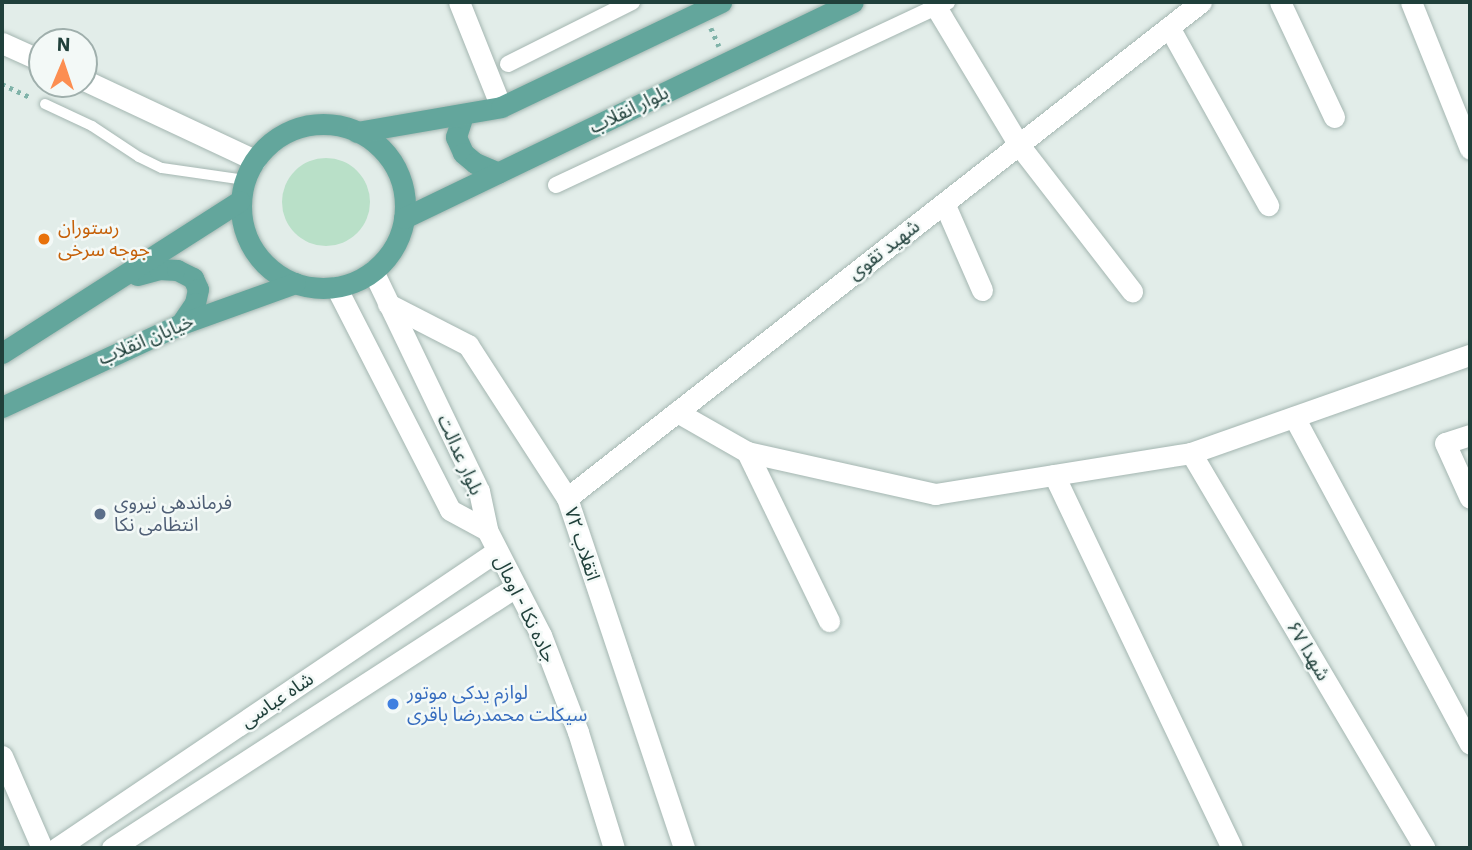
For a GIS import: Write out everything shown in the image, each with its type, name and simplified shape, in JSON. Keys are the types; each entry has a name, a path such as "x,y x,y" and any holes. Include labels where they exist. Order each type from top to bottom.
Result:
{"main road":[{"name":"بلوار انقلاب","path":"404,218 853,2"},
{"path":"357,132 501,107 712,6"},
{"path":"463,115 456,136 463,153 475,163 498,173"},
{"path":"312,125 335,125 357,132 375,143 389,158 400,177 404,218 393,247 373,271 336,287 315,288 295,284 276,274 260,260 248,242 240,201 245,180 255,160 271,143 290,131 312,125"},
{"path":"2,354 240,201"},
{"path":"120,280 159,270 177,270 193,278 198,289 195,303 181,324"},
{"name":"خیابان انقلاب","path":"2,407 181,324 295,284"}],"street":[{"path":"459,2 501,107"},
{"path":"508,64 632,2"},
{"name":"شهید تقوی","path":"567,498 1202,2"},
{"path":"1280,2 1334,117"},
{"path":"1411,2 1470,149"},
{"path":"556,186 939,4 1019,145 1132,291"},
{"path":"1169,27 1268,205"},
{"path":"2,43 28,55"},
{"path":"98,87 255,160"},
{"path":"944,203 982,290"},
{"name":"بلوار عدالت","path":"373,271 479,491 487,530"},
{"name":"بلوار عدالت","path":"336,287 450,510 487,530"},
{"name":"اتقلاب ۷۲","path":"388,304 468,345 567,498 684,848"},
{"path":"677,412 747,452 935,494 1191,453 1470,355"},
{"path":"1294,417 1470,744"},
{"path":"1470,435 1445,443 1470,498"},
{"path":"747,452 829,621"},
{"name":"شهدا ۶۷","path":"1191,453 1425,848"},
{"path":"1054,475 1232,848"},
{"name":"جاده نکا - اومال","path":"487,530 541,635 578,732 614,848"},
{"name":"شاه عباسی","path":"57,848 497,551"},
{"name":"شاه عباسی","path":"112,848 516,587"},
{"path":"302,683 321,713"},
{"path":"2,756 42,848"}],"lane":[{"path":"45,104 92,126 139,157 162,168 245,180"}],"path":[{"path":"712,6 727,62"},
{"path":"2,84 45,104"}],"green space":[{"path":"326,158 351,165 363,177 370,202 363,227 351,239 326,246 301,239 289,227 282,202 289,177 301,165"}],"place":[{"name":"رستوران جوجه سرخی","path":"44,239"},
{"name":"فرماندهی نیروی انتظامی نکا","path":"100,514"},
{"name":"لوازم یدکی موتور سیکلت محمدرضا باقری","path":"393,704"}]}
